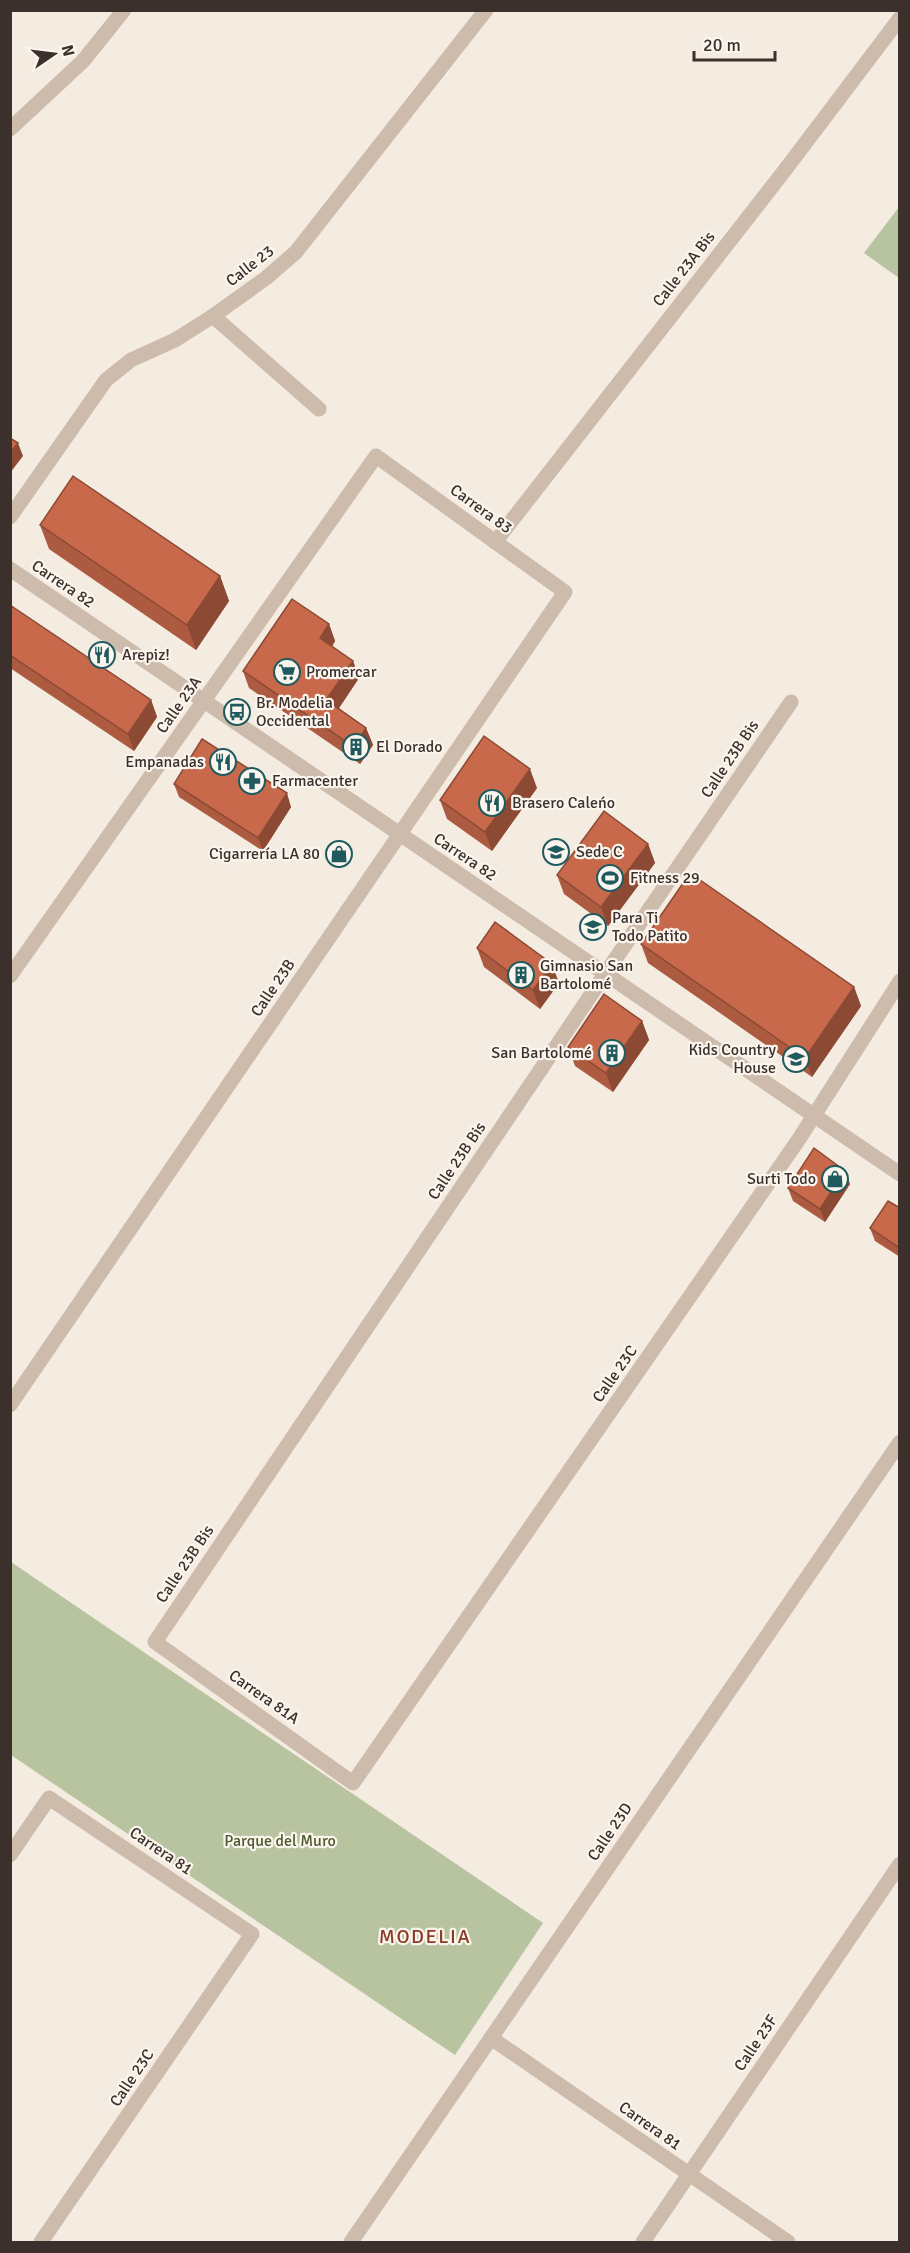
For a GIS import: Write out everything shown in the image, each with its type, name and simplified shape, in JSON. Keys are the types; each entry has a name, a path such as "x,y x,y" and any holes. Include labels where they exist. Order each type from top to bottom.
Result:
{"street":[{"path":"10,129 83,61 124,10"},
{"name":"Calle 23","path":"10,517 106,381 130,360 175,340 213,316 266,278 296,252 486,10"},
{"name":"Calle 23A Bis","path":"495,542 785,170 900,18"},
{"path":"213,316 319,409"},
{"name":"Carrera 83","path":"376,456 565,592"},
{"name":"Calle 23A","path":"10,975 376,456"},
{"name":"Carrera 82","path":"10,569 900,1174"},
{"name":"Calle 23B","path":"10,1405 565,592"},
{"name":"Calle 23B Bis","path":"155,1642 791,702"},
{"name":"Calle 23C","path":"353,1783 815,1116 900,981"},
{"name":"Calle 23D","path":"351,2242 900,1442"},
{"name":"Carrera 81A","path":"155,1642 353,1783"},
{"name":"Carrera 81","path":"10,1855 49,1798 252,1934"},
{"name":"Calle 23F","path":"643,2242 900,1864"},
{"name":"Calle 23C","path":"40,2242 252,1934"},
{"name":"Carrera 81","path":"491,2038 788,2242"}],"green space":[{"path":"899,207 899,278 864,253"},
{"name":"Parque del Muro","path":"11,1562 543,1923 455,2055 11,1755"}],"building":[{"path":"10,438 18,443 10,453"},
{"path":"73,476 220,576 187,625 40,525"},
{"path":"292,599 329,624 320,638 353,661 326,700 366,728 354,747 243,671"},
{"path":"10,605 151,700 128,734 10,655"},
{"path":"484,736 530,769 485,832 440,800"},
{"path":"202,739 287,793 258,838 174,784"},
{"path":"604,811 648,844 601,907 557,875"},
{"name":"Kids Country House","path":"690,873 854,987 805,1058 641,944"},
{"path":"495,922 552,964 533,990 477,948"},
{"path":"604,994 642,1021 606,1073 568,1047"},
{"path":"814,1148 845,1171 820,1209 788,1188"},
{"path":"888,1201 900,1208 900,1248 870,1228"}],"place":[{"name":"Arepiz!","path":"102,655"},
{"name":"Promercar","path":"287,672"},
{"name":"Br. Modelia Occidental","path":"237,712"},
{"name":"El Dorado","path":"356,747"},
{"name":"Empanadas","path":"223,762"},
{"name":"Farmacenter","path":"252,781"},
{"name":"Brasero Caleńo","path":"492,803"},
{"name":"Sede C","path":"556,852"},
{"name":"Cigarrería LA 80","path":"339,854"},
{"name":"Fitness 29","path":"610,878"},
{"name":"Para Ti Todo Patito","path":"593,927"},
{"name":"Gimnasio San Bartolomé","path":"521,975"},
{"name":"San Bartolomé","path":"612,1053"},
{"name":"Kids Country House","path":"796,1059"},
{"name":"Surti Todo","path":"835,1179"}],"district":[{"name":"MODELIA","path":"425,1936"}]}
